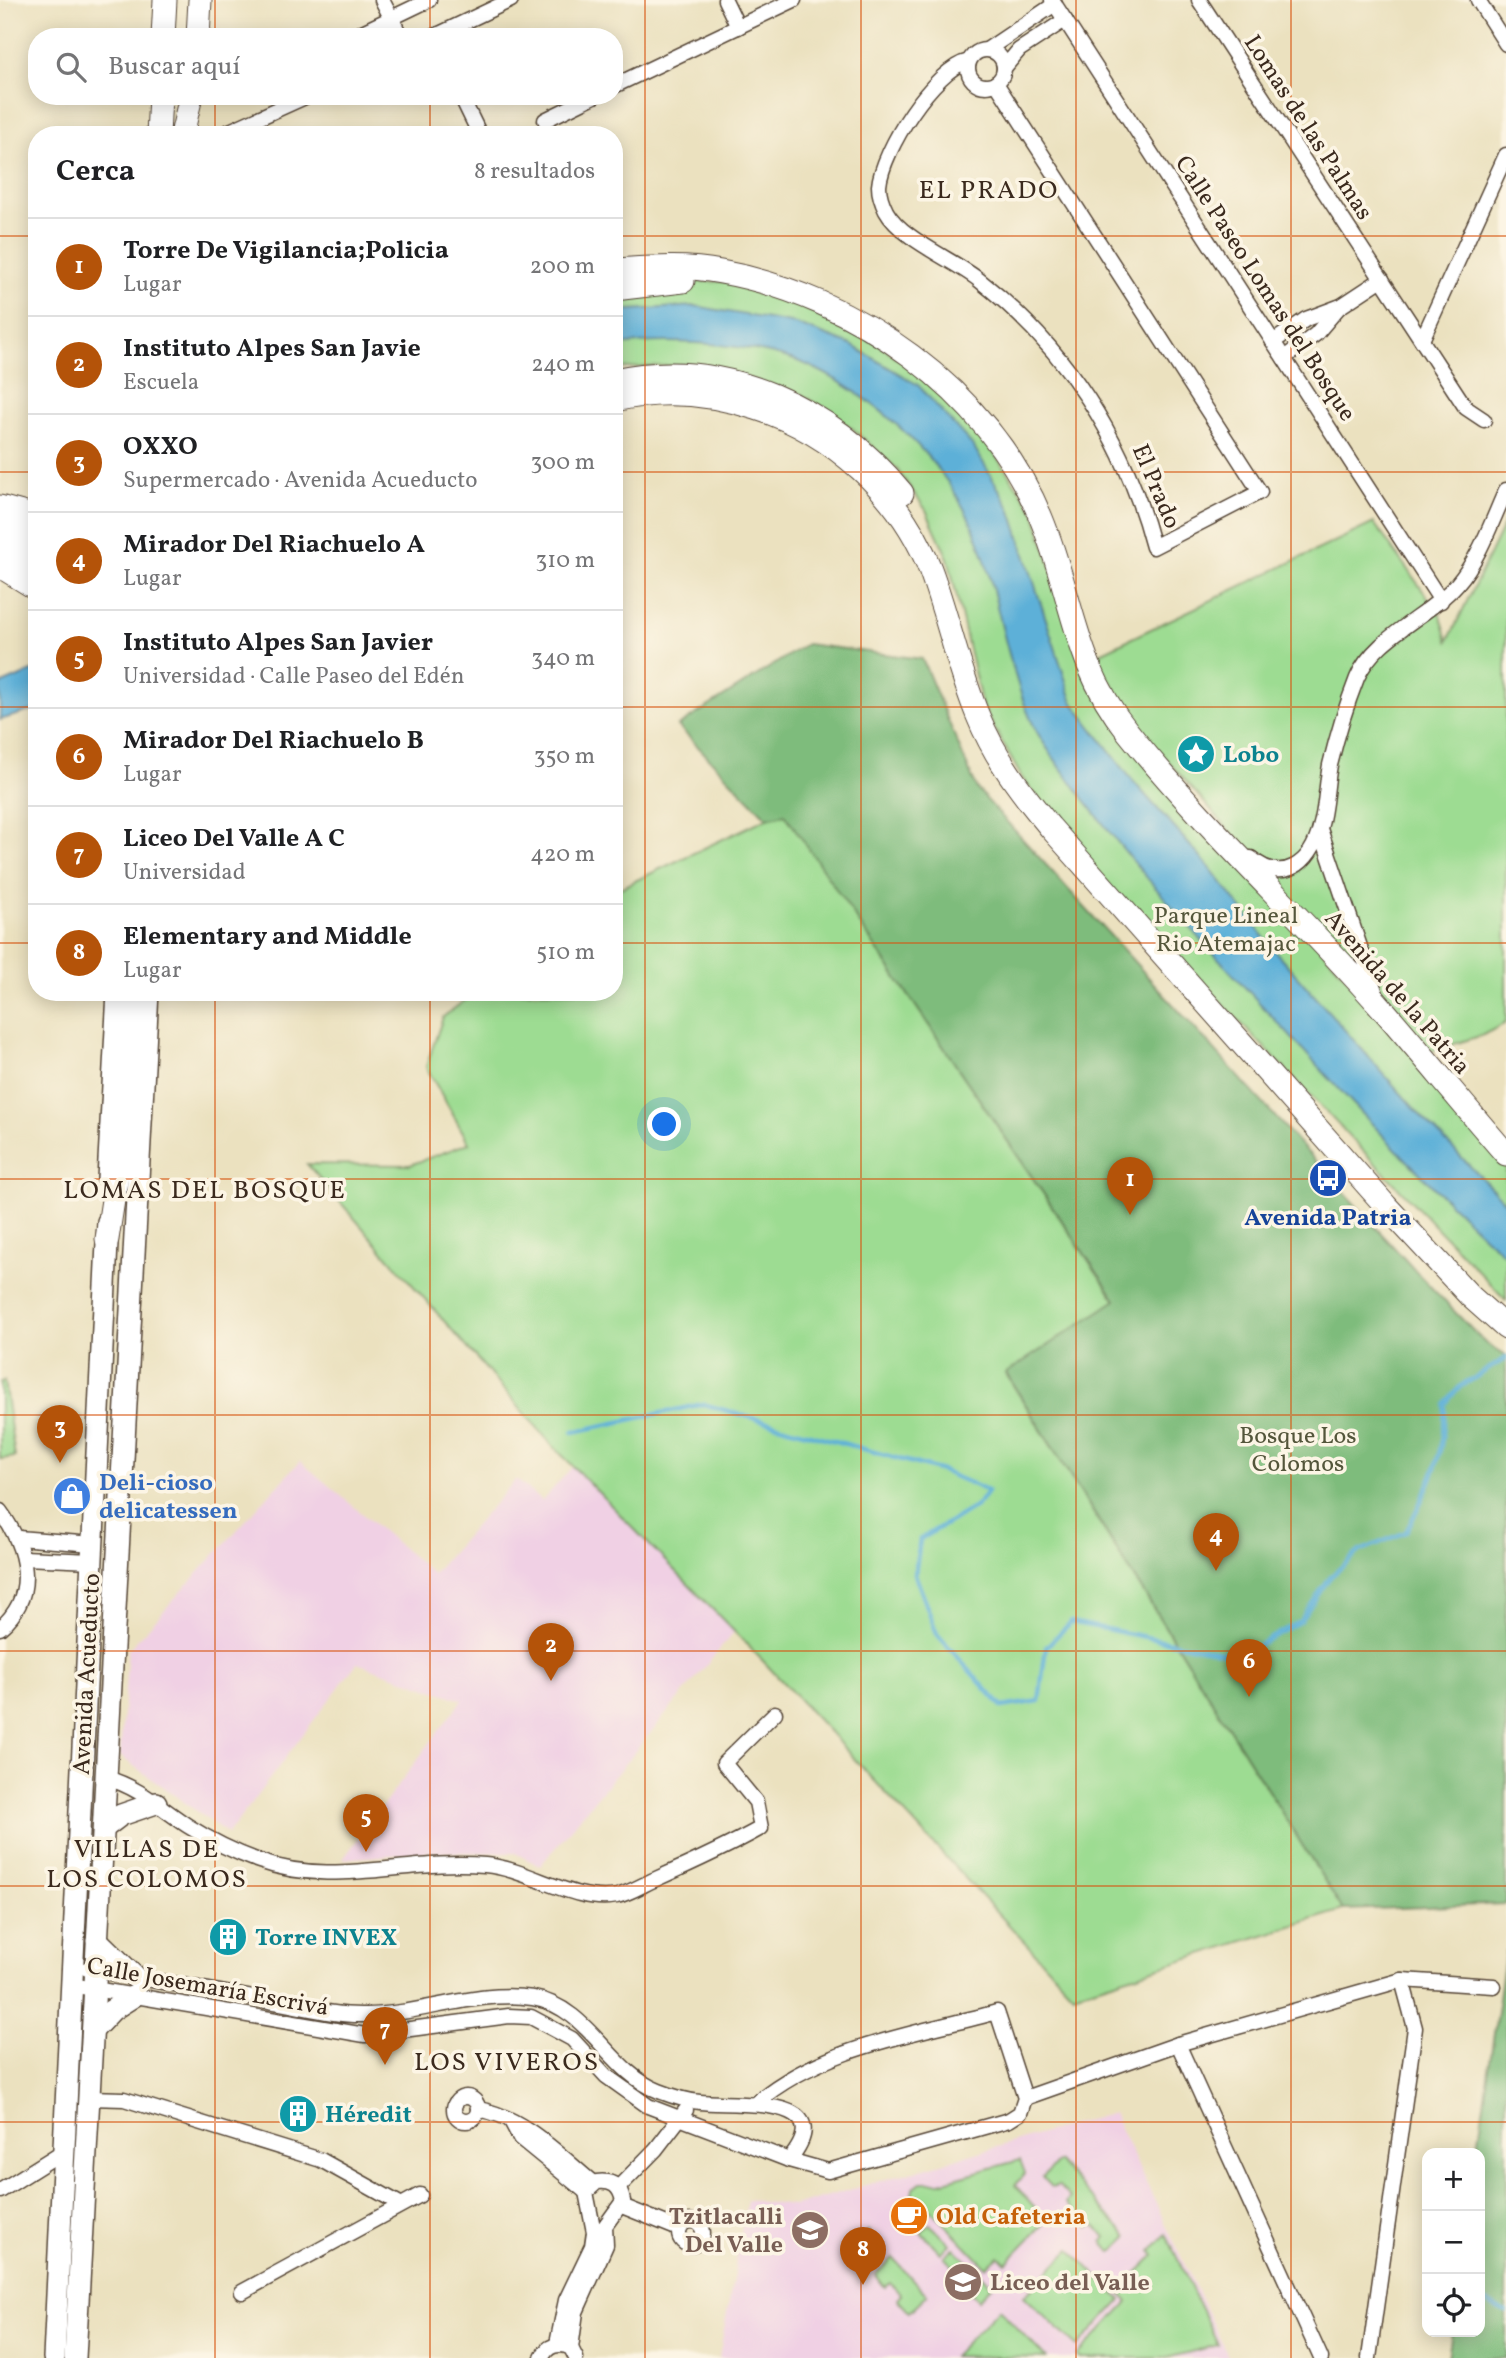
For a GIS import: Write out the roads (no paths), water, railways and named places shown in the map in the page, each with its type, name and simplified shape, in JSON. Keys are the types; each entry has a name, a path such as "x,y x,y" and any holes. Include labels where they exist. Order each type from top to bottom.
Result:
{"main road":[{"path":"163,28 165,0"},
{"path":"198,28 200,0"},
{"path":"158,126 160,105"},
{"path":"184,126 190,105"},
{"path":"191,105 193,126"},
{"name":"Avenida de la Patria","path":"623,270 672,267 719,271 756,280 825,304 882,336 943,384 990,434 1021,476 1041,518 1085,662 1104,699 1186,800 1381,1006 1506,1154"},
{"name":"Avenida de la Patria","path":"623,288 683,281 756,280"},
{"path":"623,379 671,374 714,379 763,391 804,409 843,433 879,465 905,495 940,562 959,635 960,662"},
{"path":"623,399 663,393 733,401 768,412 832,446 887,496 910,530 929,566 949,637 977,714 994,751 1049,827 1386,1206 1469,1296 1506,1328"},
{"path":"0,507 28,519"},
{"path":"0,526 28,524"},
{"path":"17,560 28,576"},
{"path":"17,560 28,576"},
{"name":"Avenida Acueducto","path":"54,2358 118,1001"},
{"path":"107,1239 121,1148 129,1001"},
{"name":"Avenida Acueducto","path":"75,2358 148,1001"},
{"path":"104,1828 121,1815 156,1803"},
{"path":"93,2030 134,1987 97,1940"},
{"path":"63,2125 88,2128"}],"street":[{"path":"382,0 396,28"},
{"path":"370,28 429,0"},
{"path":"452,28 511,0"},
{"path":"725,0 738,27"},
{"path":"623,82 794,0"},
{"name":"Lomas de las Palmas","path":"1199,0 1466,408 1484,420"},
{"path":"1478,0 1506,44"},
{"path":"1054,2 988,50 977,52 969,61 968,70 974,82 984,86 996,83 1019,50 1065,20"},
{"name":"Calle Paseo Lomas del Bosque","path":"1054,2 1441,601"},
{"path":"988,50 999,55 1004,68"},
{"name":"El Prado","path":"969,61 949,72 915,109 891,152 879,184 880,197 891,219 907,233 978,278 1006,302 1079,385 1106,424 1143,508 1153,547 1260,492 996,83"},
{"path":"241,126 287,105"},
{"path":"465,105 476,126"},
{"path":"545,120 576,105"},
{"path":"1422,340 1506,155"},
{"path":"1273,342 1306,319 1340,306 1382,279"},
{"path":"1284,358 1316,334 1340,306"},
{"path":"1186,800 1262,867 1274,871 1299,865 1320,829 1330,766 1358,676 1378,649 1441,601 1460,582 1506,490"},
{"path":"1320,829 1381,1006"},
{"path":"0,1511 18,1538 24,1558 25,1581 20,1603 12,1618 0,1628"},
{"path":"18,1538 92,1553"},
{"path":"24,1558 92,1553"},
{"path":"106,1778 127,1784 216,1843 260,1862 298,1871 330,1874 452,1864 486,1865 523,1871 587,1898 619,1896 718,1852 761,1828 756,1802 724,1763 775,1713"},
{"name":"Calle Josemaría Escrivá","path":"71,1976 134,1987 298,2026 365,2035 509,2016 531,2017 549,2024 572,2039 621,2089 648,2106 789,2160 800,2146 804,2133 801,2120 788,2110 756,2103 687,2099 658,2091 633,2077 584,2025 558,2007 537,1998 510,1995 363,2015 134,1987"},
{"path":"1369,2358 1415,2028 1402,1980"},
{"path":"1025,2098 1178,2044 1402,1980 1494,1986"},
{"path":"463,2002 468,2021"},
{"path":"298,2026 300,2006"},
{"path":"756,2103 776,2086 847,2053 997,2012 1025,2098 1020,2113 1009,2120 828,2171 789,2160"},
{"path":"1178,2044 1321,2358"},
{"path":"89,2098 124,2099 321,2160 400,2204"},
{"path":"478,2109 497,2112 510,2121 520,2138 590,2188 615,2185 678,2116 687,2099"},
{"path":"0,2191 62,2152"},
{"path":"615,2185 622,2206 679,2229"},
{"path":"568,2350 566,2300 592,2246 594,2232 590,2188"},
{"path":"242,2292 419,2195"},
{"path":"568,2350 576,2312 606,2245 605,2226 622,2206"},
{"path":"542,2358 549,2347 568,2350"}],"water":[{"path":"695,306 796,324 851,345 918,385 974,447 1010,508 1073,703 1133,781 1210,868 1274,950 1421,1116 1506,1203 1506,1256 1389,1142 1207,946 1138,867 1064,773 1036,730 1024,703 985,559 971,522 949,484 917,444 858,394 814,368 793,360 769,353 716,345 661,342 623,345 623,310"},
{"path":"28,673 28,712 0,720 0,685"}],"waterway":[{"path":"573,1432 703,1404 942,1471 988,1491 975,1507 920,1539 915,1574 937,1634 1002,1707 1039,1701 1046,1647 1071,1622 1240,1656 1300,1621 1330,1577 1360,1551 1406,1532 1439,1456 1445,1404 1457,1389 1506,1358"},
{"path":"1485,2302 1506,2312"}],"place":[{"name":"Lobo","path":"1196,754"},
{"name":"Avenida Patria","path":"1328,1178"},
{"name":"Torre De Vigilancia;Policia","path":"1130,1215"},
{"name":"OXXO","path":"60,1463"},
{"name":"Deli-cioso delicatessen","path":"72,1496"},
{"name":"Mirador Del Riachuelo A","path":"1216,1571"},
{"name":"Instituto Alpes San Javie","path":"551,1681"},
{"name":"Mirador Del Riachuelo B","path":"1249,1697"},
{"name":"Instituto Alpes San Javier","path":"366,1852"},
{"name":"Torre INVEX","path":"228,1937"},
{"name":"Liceo Del Valle A C","path":"385,2065"},
{"name":"Héredit","path":"298,2114"},
{"name":"Old Cafeteria","path":"909,2216"},
{"name":"Tzitlacalli Del Valle","path":"810,2230"},
{"name":"Liceo del Valle","path":"963,2282"},
{"name":"Elementary and Middle","path":"863,2285"}],"district":[{"name":"EL PRADO","path":"989,189"},
{"name":"LOMAS DEL BOSQUE","path":"205,1189"},
{"name":"VILLAS DE LOS COLOMOS","path":"147,1863"},
{"name":"LOS VIVEROS","path":"507,2061"}],"park label":[{"name":"Parque Lineal Rio Atemajac","path":"1226,929"},
{"name":"Bosque Los Colomos","path":"1298,1449"}]}
